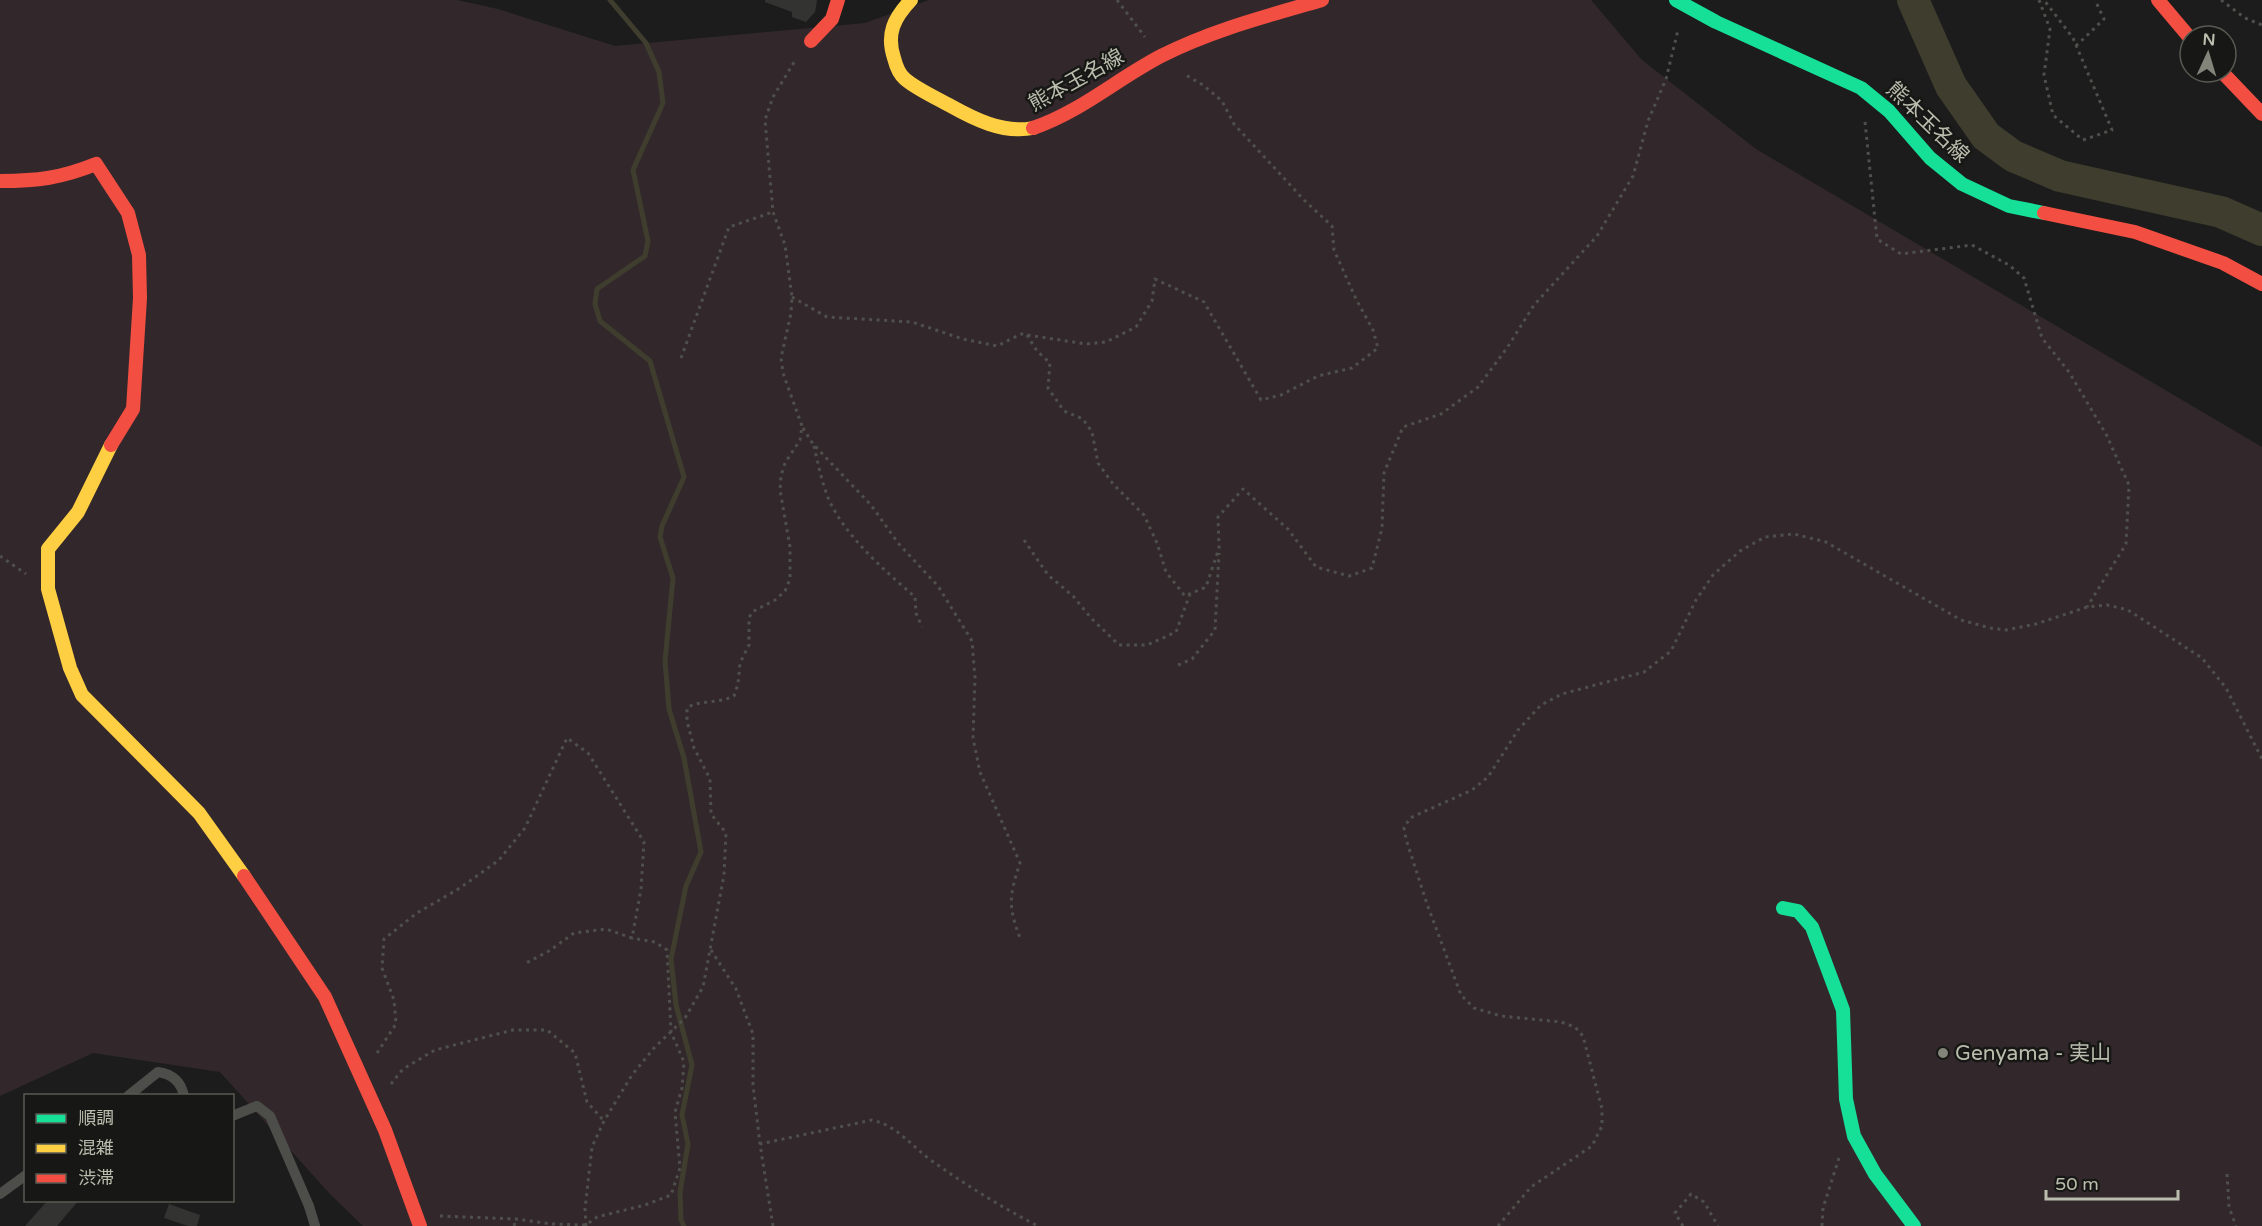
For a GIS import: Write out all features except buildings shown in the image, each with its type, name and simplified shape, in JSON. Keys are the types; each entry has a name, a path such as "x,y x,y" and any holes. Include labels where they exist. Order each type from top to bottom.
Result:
{"street":[{"path":"811,41 832,19 838,0"},
{"name":"熊本玉名線","path":"911,0 897,15 890,30 890,46 896,65 904,78 964,112 1006,129 1029,130 1068,113 1159,57 1212,33 1322,0"},
{"path":"2158,0 2178,24"},
{"name":"熊本玉名線","path":"1680,2 1716,22 1861,88 1889,111 1930,158 1962,184 2009,206 2135,232 2223,263 2262,284"},
{"path":"2233,84 2262,114"},
{"path":"0,181 26,181 66,176 96,164 128,213 140,255 140,298 133,409 107,451 78,512 48,549 48,589 70,668 82,695 199,813 325,997 384,1130 419,1225"},
{"path":"1783,908 1798,911 1812,927 1843,1010 1846,1100 1854,1136 1875,1174 1914,1226"}],"lane":[{"path":"129,1094 159,1072 170,1074 182,1086 184,1094"},
{"path":"234,1115 256,1107 270,1116 309,1206 315,1226"},
{"path":"0,1194 24,1176"}],"path":[{"path":"1117,0 1159,57"},
{"path":"2039,0 2050,29 2044,75 2053,115 2083,140 2112,130 2073,38 2044,0"},
{"path":"2076,46 2104,19 2095,0"},
{"path":"2221,0 2245,18 2262,25"},
{"path":"1178,665 1192,659 1215,630 1219,548 1218,517 1243,489 1288,530 1316,567 1349,576 1372,568 1382,528 1384,472 1403,427 1441,414 1478,387 1507,348 1534,305 1596,236 1633,176 1648,121 1666,79 1680,2"},
{"path":"811,41 797,57 773,97 765,120 773,212 785,245 792,297 791,314 781,358 783,373 802,426 813,444 871,505 898,543 938,586 972,641 975,678 973,738 980,772 1020,863 1013,884 1010,912 1020,938"},
{"path":"792,297 827,317 912,322 963,339 997,346 1021,334 1086,344 1106,342 1136,327 1152,301 1155,279 1204,302 1261,400 1281,395 1318,376 1352,368 1378,348 1373,330 1334,250 1332,226 1304,200 1234,124 1222,101 1203,85 1183,74"},
{"path":"1861,88 1877,239 1901,254 1972,245 2009,265 2024,278 2042,339 2068,372 2106,434 2129,485 2126,544 2087,607"},
{"path":"681,358 729,227 773,212"},
{"path":"1027,335 1037,351 1050,363 1048,388 1064,411 1083,419 1092,432 1098,463 1113,484 1144,515 1157,543 1166,572 1185,596 1206,587 1219,548"},
{"path":"586,1226 585,1209 592,1148 604,1120 632,1075 654,1048 685,1018 703,987 724,875 726,833 711,814 710,780 694,748 687,721 687,708 693,704 722,702 734,696 740,663 748,645 749,618 752,612 775,600 785,591 790,579 790,547 780,490 781,476 785,463 800,440 802,426"},
{"path":"813,444 830,500 841,520 878,563 915,597 916,613 922,627"},
{"path":"1498,1226 1531,1187 1592,1146 1602,1126 1602,1109 1583,1036 1575,1027 1561,1022 1501,1016 1474,1008 1461,995 1427,904 1404,828 1410,818 1472,790 1488,777 1518,730 1540,705 1562,694 1644,672 1671,651 1696,600 1713,575 1740,551 1765,537 1794,534 1826,542 1961,620 1990,628 2006,630 2036,624 2087,607 2107,605 2128,610 2202,658 2226,688 2262,759"},
{"path":"1024,540 1048,575 1073,597 1119,645 1147,645 1176,632 1190,594"},
{"path":"358,1071 378,1053 396,1024 394,1000 382,968 384,939 417,913 460,888 499,860 525,828 567,738 588,753 644,842 641,889 632,938"},
{"path":"419,1225 442,1216 516,1219 586,1226 597,1217 671,1195 680,1168 675,1112 682,1088 684,1062 671,1032 667,950 655,942 632,938 606,929 574,933 549,951 526,963"},
{"path":"710,948 735,989 753,1034 753,1085 773,1226"},
{"path":"388,1088 403,1069 435,1050 513,1030 547,1030 575,1053 586,1102 604,1120"},
{"path":"760,1144 872,1120 887,1124 931,1160 1007,1210 1038,1226"},
{"path":"1822,1226 1823,1208 1840,1155"},
{"path":"2227,1174 2229,1207 2236,1226"},
{"path":"1683,1226 1675,1213 1691,1194 1704,1202 1718,1226"},
{"path":"514,1226 516,1219"}],"shaded area":[{"path":"0,0 457,0 498,9 615,46 865,23 929,0 1591,0 1642,60 1756,149 2262,447 2262,1226 363,1226 329,1193 220,1072 93,1053 0,1096"}],"waterway":[{"path":"610,0 646,43 659,72 663,103 633,170 648,241 645,256 597,289 595,304 600,321 650,361 684,477 662,526 660,537 673,578 665,661 669,709 684,758 701,852 686,886 671,959 676,1005 692,1065 682,1115 688,1144 680,1192 681,1220 684,1226"},
{"path":"1913,0 1951,86 1986,136 2013,156 2060,176 2221,212 2262,230"}],"traffic: fast":[{"path":"1676,0 1716,22 1861,88 1889,111 1930,158 1962,184 2009,206 2044,213"},
{"path":"1783,908 1798,911 1812,927 1843,1010 1846,1099 1854,1136 1875,1174 1914,1226"}],"traffic: slow":[{"path":"911,0 900,13 891,34 894,58 903,77 926,93 989,124 1011,129 1033,128"},
{"path":"111,445 78,512 48,549 48,589 70,668 82,695 199,813 244,876"}],"traffic: jam":[{"path":"811,41 832,19 838,0"},
{"path":"1033,128 1067,113 1145,65 1180,47 1240,24 1322,0"},
{"path":"2158,0 2178,24"},
{"path":"2233,84 2262,114"},
{"path":"0,181 49,178 96,164 128,213 139,255 140,298 133,409 111,445"},
{"path":"2044,213 2135,232 2223,263 2262,284"},
{"path":"244,876 325,997 385,1130 420,1226"}],"place":[{"name":"Genyama - 実山","path":"1943,1053"}]}
